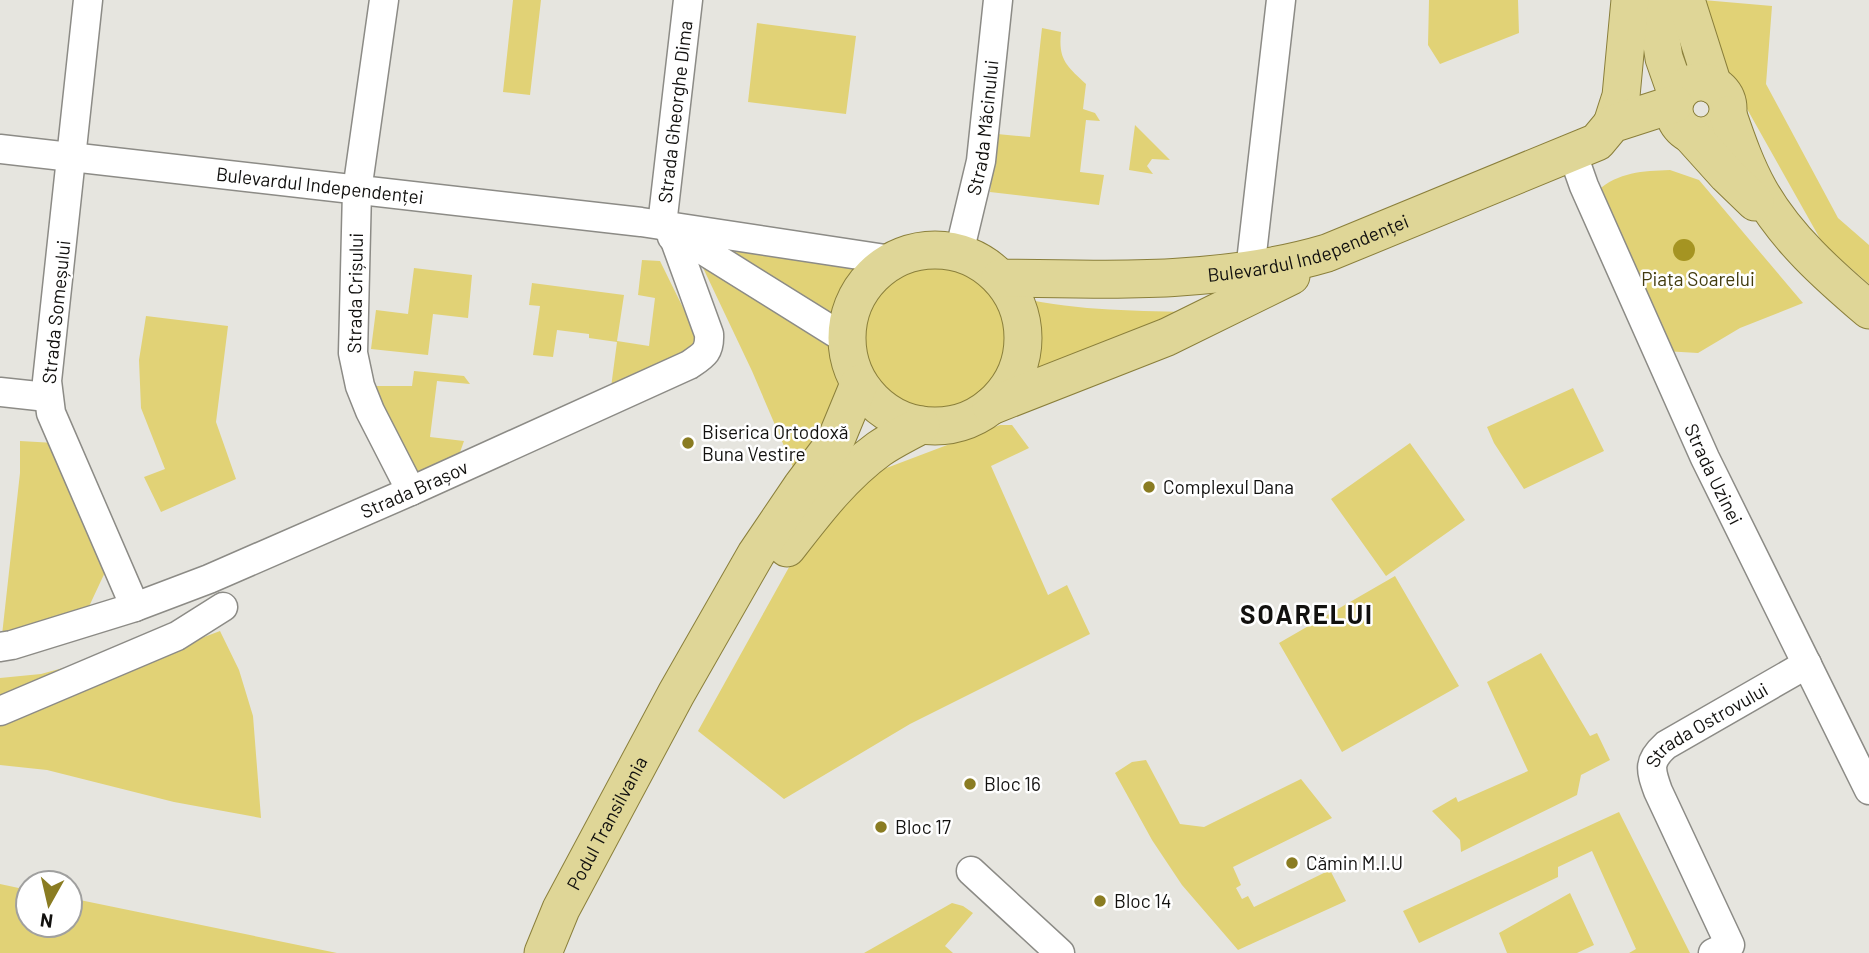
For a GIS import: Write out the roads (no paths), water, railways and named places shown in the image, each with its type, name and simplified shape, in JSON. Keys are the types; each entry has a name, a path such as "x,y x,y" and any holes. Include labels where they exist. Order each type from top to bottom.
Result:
{"main road":[{"path":"1593,139 1621,96 1630,0"},
{"path":"1655,0 1664,58 1681,116 1727,175 1790,234"},
{"path":"1686,0 1720,100 1760,192 1815,263 1869,310"},
{"path":"1703,82 1720,100 1723,126 1714,133 1702,136 1681,116 1693,83 1703,82"},
{"name":"Bulevardul Independenței","path":"1000,278 1115,279 1250,271 1293,263 1327,253 1593,139 1681,116"},
{"path":"990,407 1167,337 1398,223"},
{"name":"Bulevardul Independenței","path":"946,250 959,253 988,267 1010,290 1021,318 1022,351 1012,382 990,407 958,423 921,425 886,411 859,384 850,362 846,340 850,313 862,288 880,268 892,260 918,251 946,250"},
{"path":"685,698 756,554 835,442 859,384"},
{"path":"685,698 775,565 824,500 881,448 921,425"},
{"name":"Podul Transilvania","path":"544,953 561,909 685,698"},
{"name":"Podul Transilvania","path":"565,953 581,914 685,698"}],"street":[{"name":"Strada Someșului","path":"88,0 47,397 59,434 135,607"},
{"name":"Strada Crișului","path":"384,0 357,191 354,362 370,411 411,491"},
{"name":"Strada Gheorghe Dima","path":"659,229 688,0"},
{"name":"Strada Măcinului","path":"959,253 981,161 998,0"},
{"path":"1250,271 1281,0"},
{"name":"Strada Uzinei","path":"1593,139 1599,221 1705,458 1869,790"},
{"name":"Bulevardul Independenței","path":"0,149 357,191 892,260"},
{"name":"Bulevardul Independenței","path":"659,229 706,252 846,340"},
{"name":"Strada Brașov","path":"0,647 135,607 209,579 689,365 703,356 710,345 709,334 659,229"},
{"path":"0,392 47,397"},
{"path":"0,711 177,636 223,607"},
{"name":"Strada Ostrovului","path":"1713,953 1730,945 1658,791 1651,774 1653,761 1667,745 1807,664"},
{"path":"971,871 1060,953"}],"place":[{"name":"Biserica Ortodoxă Buna Vestire","path":"688,443"},
{"name":"Complexul Dana","path":"1149,487"},
{"name":"Bloc 16","path":"970,784"},
{"name":"Bloc 17","path":"881,827"},
{"name":"Cămin M.I.U","path":"1292,863"},
{"name":"Bloc 14","path":"1100,901"}],"district":[{"name":"SOARELUI","path":"1307,615"}],"park label":[{"name":"Piața Soarelui","path":"1698,279"}]}
